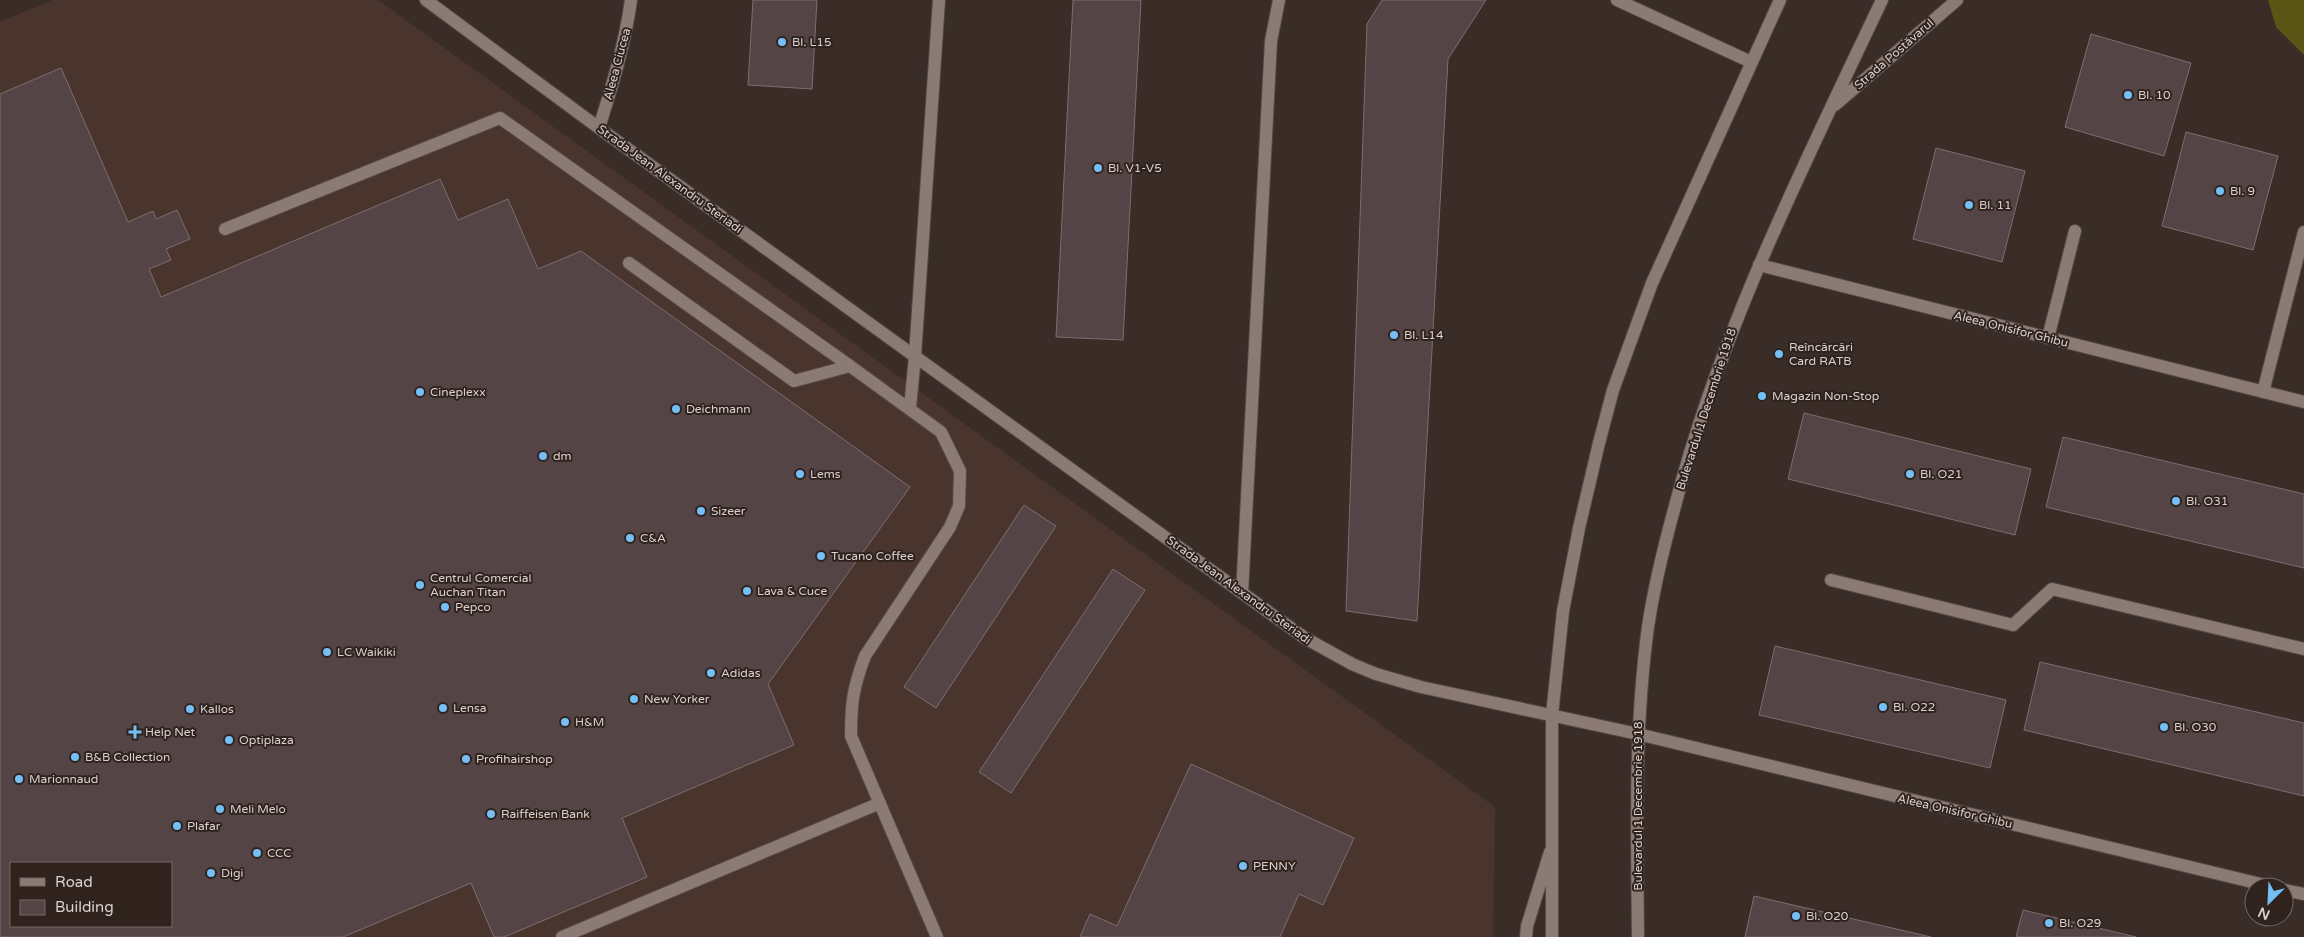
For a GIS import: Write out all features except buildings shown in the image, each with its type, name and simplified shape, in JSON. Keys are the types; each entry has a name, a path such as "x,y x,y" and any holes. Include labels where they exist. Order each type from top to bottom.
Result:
{"street":[{"name":"Strada Jean Alexandru Steriadi","path":"426,0 599,128 1304,638 1352,664 1376,674 1431,689 1638,734"},
{"name":"Aleea Ciucea","path":"599,128 619,61 631,0"},
{"path":"910,408 939,0"},
{"path":"1242,593 1272,41 1279,0"},
{"path":"1617,0 1751,62"},
{"path":"1552,937 1552,716 1566,593 1581,519 1614,390 1652,282 1780,0"},
{"name":"Bulevardul 1 Decembrie 1918","path":"1638,937 1636,786 1638,734 1648,624 1668,531 1699,422 1737,318 1831,108 1882,0"},
{"name":"Strada Postăvarul","path":"1831,108 1957,0"},
{"path":"225,229 500,118 942,432 960,471 959,506 950,526 864,656 851,704 851,736 937,937"},
{"path":"2048,338 2075,231"},
{"path":"2263,392 2304,232"},
{"path":"629,263 794,381 850,366"},
{"name":"Aleea Onisifor Ghibu","path":"1760,265 2304,402"},
{"path":"1832,580 2013,625 2052,589 2304,649"},
{"name":"Aleea Onisifor Ghibu","path":"1638,734 2244,880"},
{"path":"562,937 880,803"},
{"path":"1526,937 1526,926 1552,848"}],"shaded area":[{"name":"Centrul Comercial Auchan Titan","path":"52,0 378,0 1495,807 1493,937 0,937 0,22"},
{"path":"2268,0 2304,0 2304,55 2276,27"}],"place":[{"name":"Bl. L15","path":"782,42"},
{"name":"Bl. 10","path":"2128,95"},
{"name":"Bl. V1-V5","path":"1098,168"},
{"name":"Bl. 9","path":"2220,191"},
{"name":"Bl. 11","path":"1969,205"},
{"name":"Bl. L14","path":"1394,335"},
{"name":"Reîncărcări Card RATB","path":"1779,354"},
{"name":"Cineplexx","path":"420,392"},
{"name":"Magazin Non-Stop","path":"1762,396"},
{"name":"Deichmann","path":"676,409"},
{"name":"dm","path":"543,456"},
{"name":"Lems","path":"800,474"},
{"name":"Bl. O21","path":"1910,474"},
{"name":"Bl. O31","path":"2176,501"},
{"name":"Sizeer","path":"701,511"},
{"name":"C&A","path":"630,538"},
{"name":"Tucano Coffee","path":"821,556"},
{"name":"Centrul Comercial Auchan Titan","path":"420,585"},
{"name":"Lava & Cuce","path":"747,591"},
{"name":"Pepco","path":"445,607"},
{"name":"LC Waikiki","path":"327,652"},
{"name":"Adidas","path":"711,673"},
{"name":"New Yorker","path":"634,699"},
{"name":"Bl. O22","path":"1883,707"},
{"name":"Lensa","path":"443,708"},
{"name":"Kallos","path":"190,709"},
{"name":"H&M","path":"565,722"},
{"name":"Bl. O30","path":"2164,727"},
{"name":"Help Net","path":"135,732"},
{"name":"Optiplaza","path":"229,740"},
{"name":"B&B Collection","path":"75,757"},
{"name":"Profihairshop","path":"466,759"},
{"name":"Marionnaud","path":"19,779"},
{"name":"Meli Melo","path":"220,809"},
{"name":"Raiffeisen Bank","path":"491,814"},
{"name":"Plafar","path":"177,826"},
{"name":"CCC","path":"257,853"},
{"name":"PENNY","path":"1243,866"},
{"name":"Digi","path":"211,873"},
{"name":"Bl. O20","path":"1796,916"},
{"name":"Bl. O29","path":"2049,923"}]}
